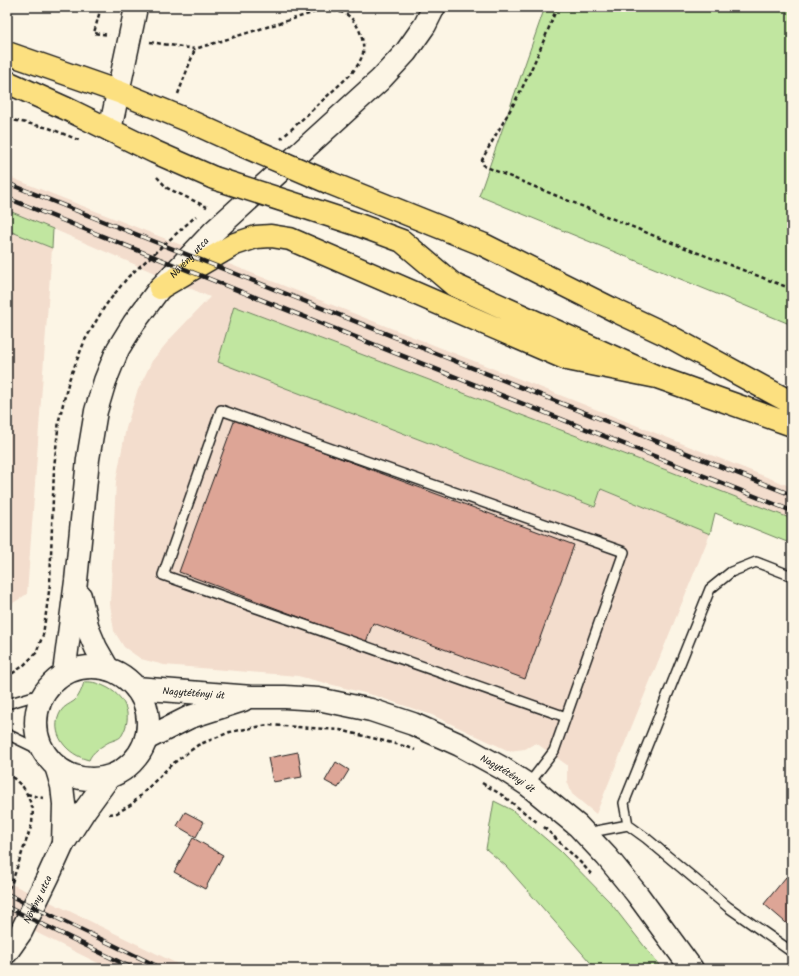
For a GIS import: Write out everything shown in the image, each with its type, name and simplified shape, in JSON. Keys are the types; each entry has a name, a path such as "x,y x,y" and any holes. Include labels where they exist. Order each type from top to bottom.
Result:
{"main road":[{"path":"110,130 136,7"},
{"name":"Növény utca","path":"64,674 76,581 88,459 96,411 105,381 118,349 134,323 160,288 213,232 380,80 406,52 425,25 434,7"},
{"path":"7,53 119,92 187,120 330,183 482,244 667,335 792,403"},
{"path":"7,82 67,109 155,152 214,178 356,224 402,241 454,285 657,377 792,425"},
{"path":"160,288 235,244 256,237 271,236 290,239 567,359 657,377"},
{"name":"Növény utca","path":"76,581 88,629 96,648 108,669"},
{"name":"Növény utca","path":"50,759 72,776 90,779 109,776 125,768 138,755 146,739 148,721 145,703 136,688 123,676 108,669 93,666 78,668 64,674 53,682 44,693 38,706 36,721 37,735 62,786 64,804 63,844"},
{"name":"Nagytétényi út","path":"136,688 252,697 318,699 370,710 413,724 460,745 502,768 528,785 578,826 607,857 637,894 692,969"},
{"name":"Nagytétényi út","path":"146,739 190,717 252,697"},
{"name":"Növény utca","path":"7,952 21,932 63,844 109,776"}],"lane":[{"path":"528,785 554,751 566,717 624,552 221,410 164,575 566,717"},
{"path":"792,576 756,562 731,572 710,589 624,803 628,824 728,907 792,952"},
{"path":"7,704 44,693"},
{"path":"7,734 50,759"},
{"path":"584,833 628,824"}],"path":[{"path":"101,7 94,33 195,49 322,10 345,14 355,23 361,34 363,52 359,63 351,74 276,143"},
{"path":"557,7 540,52 482,160 484,166 662,239 792,289"},
{"path":"8,119 49,128 85,143"},
{"path":"154,174 167,188 208,206"},
{"path":"7,678 23,666 36,652 43,635 50,584 54,468"},
{"path":"198,745 230,732 268,725 340,730 415,750"},
{"path":"7,772 23,787 28,794 33,809 32,824 12,882 7,892"},
{"path":"476,779 502,795 543,826 594,877"}],"shaded area":[{"path":"7,176 792,487 792,519 234,306 218,362 595,507 601,489 710,534 596,814 572,794 567,781 567,765 536,743 525,749 509,751 432,715 376,696 298,676 164,665 141,659 124,647 114,631 110,604 116,481 126,428 137,392 152,361 170,339 210,297 7,210"},
{"path":"7,230 52,248 27,594 7,607"},
{"path":"7,882 188,969 110,969 7,918"}],"green space":[{"path":"545,7 792,7 792,325 479,196"},
{"path":"7,210 53,229 52,248 7,230"},
{"path":"234,306 792,519 792,544 715,513 710,534 601,489 595,507 218,362"},
{"path":"84,682 99,684 114,692 123,702 127,714 127,721 121,736 100,747 92,754 89,760 67,748 58,735 57,727 61,711 74,701"},
{"path":"494,801 512,810 560,851 609,901 662,969 596,969 506,866 486,849"}],"building":[{"path":"235,419 574,545 525,679 373,623 366,642 179,572"},
{"path":"298,752 302,777 273,782 268,758"},
{"path":"336,762 349,770 338,788 325,781"},
{"path":"185,812 204,822 196,837 177,826"},
{"path":"193,838 223,855 205,889 174,872"},
{"path":"786,877 792,882 792,928 764,904"}],"railway":[{"path":"7,183 792,495"},
{"path":"7,198 792,511"},
{"path":"7,894 163,969"},
{"path":"7,907 134,969"}]}
